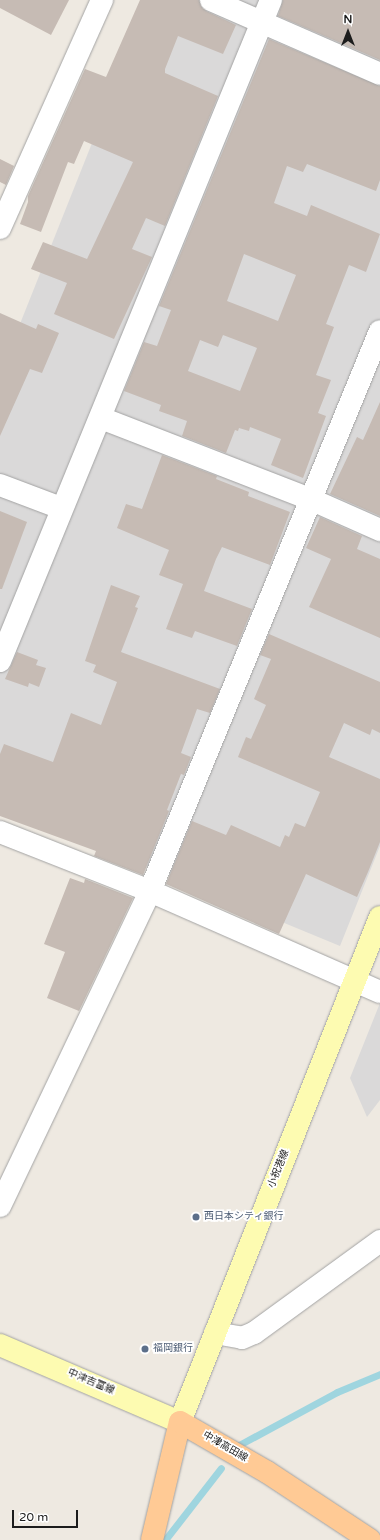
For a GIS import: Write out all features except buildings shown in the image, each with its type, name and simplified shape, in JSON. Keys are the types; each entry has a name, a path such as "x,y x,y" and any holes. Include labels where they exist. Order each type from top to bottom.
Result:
{"main road":[{"name":"小祝港線","path":"180,1422 380,917"},
{"name":"中津吉富線","path":"0,1345 180,1422"},
{"path":"152,1540 180,1422"},
{"name":"中津高田線","path":"180,1422 267,1472 370,1540"}],"street":[{"path":"0,228 102,0"},
{"path":"211,0 262,21 380,74"},
{"path":"0,661 61,508 101,418 271,0"},
{"path":"0,1206 150,891 380,331"},
{"path":"101,418 310,499 380,530"},
{"path":"0,485 61,508"},
{"path":"0,832 150,891 380,992"},
{"path":"215,1333 242,1338 254,1333 380,1241"}],"shaded area":[{"path":"149,0 380,0 380,846 340,946 0,806 0,374"},
{"path":"380,1003 380,1100 367,1117 350,1078"}],"waterway":[{"path":"239,1445 337,1392 380,1374"},
{"path":"165,1540 221,1468"}],"place":[{"name":"西日本シティ銀行","path":"196,1217"},
{"name":"福岡銀行","path":"145,1349"}]}
